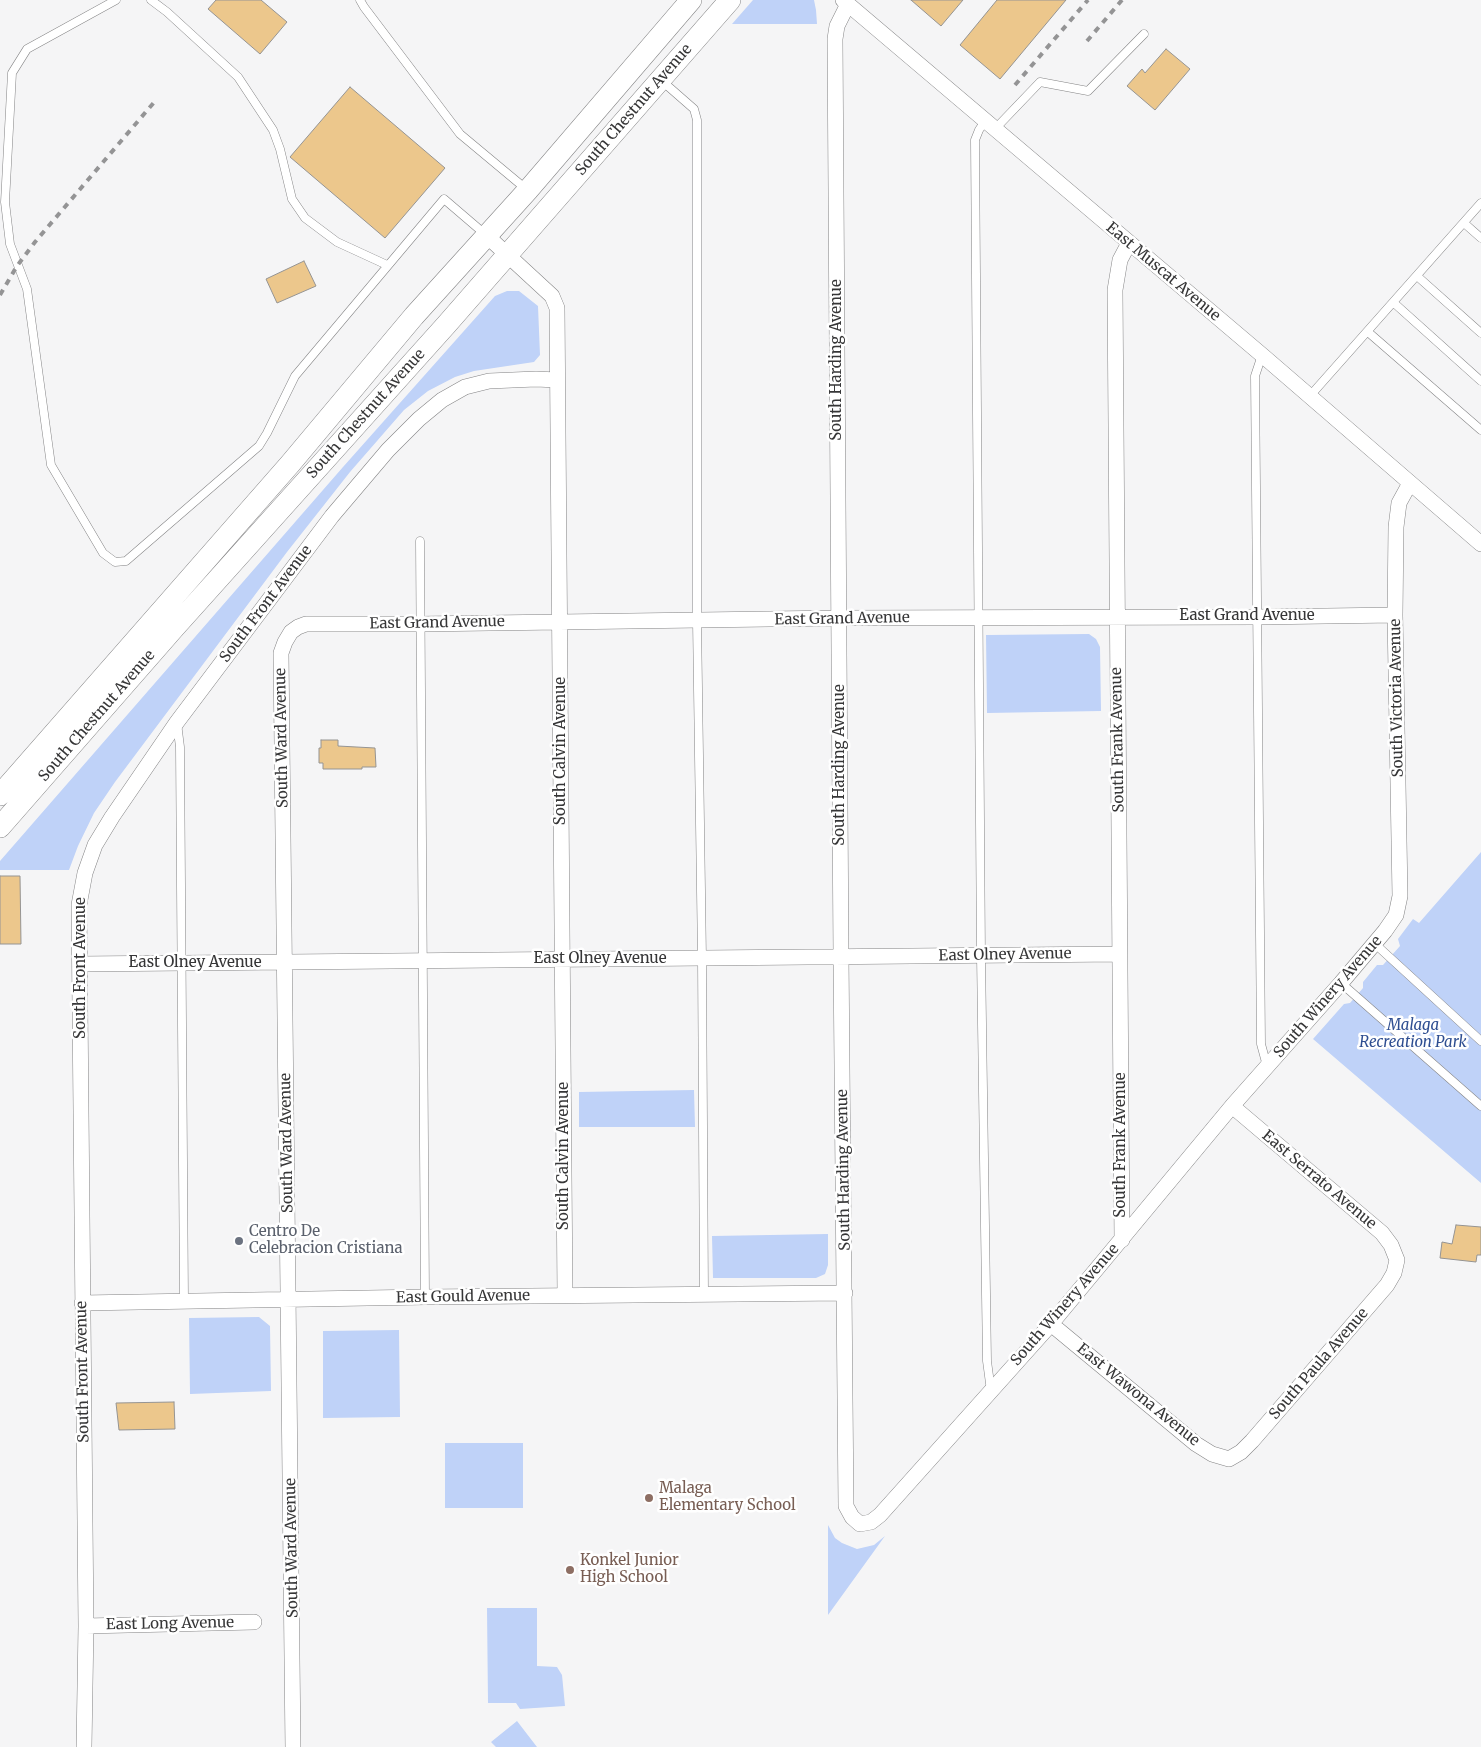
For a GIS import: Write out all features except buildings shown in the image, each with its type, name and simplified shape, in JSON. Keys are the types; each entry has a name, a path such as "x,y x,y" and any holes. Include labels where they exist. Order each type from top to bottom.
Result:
{"main road":[{"name":"South Chestnut Avenue","path":"6,787 284,471 414,316 528,190 691,0"},
{"name":"South Chestnut Avenue","path":"5,822 174,628 507,255 730,0"}],"street":[{"name":"East Muscat Avenue","path":"846,2 1481,544"},
{"name":"South Harding Avenue","path":"846,2 837,26 835,39 846,1506 860,1524"},
{"name":"South Calvin Avenue","path":"487,236 552,296 557,308 565,1295"},
{"name":"South Frank Avenue","path":"1122,1240 1115,290 1120,260 1128,243"},
{"name":"South Front Avenue","path":"84,1747 86,1626 79,905 85,873 96,845 112,816 177,722 332,516 388,450 419,419 442,400 465,387 490,381 557,380"},
{"name":"South Victoria Avenue","path":"1396,915 1400,896 1395,615 1396,527 1399,503 1410,483"},
{"name":"East Grand Avenue","path":"291,632 306,624 839,618 1395,615"},
{"name":"South Ward Avenue","path":"291,632 285,642 282,653 293,1747"},
{"name":"South Winery Avenue","path":"860,1524 870,1522 880,1515 1051,1324 1232,1106 1341,983 1396,915"},
{"name":"East Olney Avenue","path":"80,964 1120,954"},
{"name":"East Serrato Avenue","path":"1232,1106 1382,1233 1391,1245 1397,1260"},
{"name":"South Paula Avenue","path":"1229,1458 1241,1452 1252,1441 1387,1285 1394,1273 1397,1260"},
{"name":"East Gould Avenue","path":"82,1303 565,1295 845,1293"},
{"name":"East Wawona Avenue","path":"1051,1324 1196,1444 1212,1454 1229,1458"},
{"name":"East Long Avenue","path":"86,1626 254,1622"}],"lane":[{"path":"116,0 27,49 12,73 5,202 10,244 27,289 51,464 103,553 115,562 126,561 259,446 268,433 295,376 444,199 487,236"},
{"path":"151,0 167,12 238,77 273,130 280,149 292,199 304,218 337,242 388,265"},
{"path":"360,0 460,134 528,190"},
{"path":"991,1391 987,1351 981,956 975,140 978,130 990,125 1040,82 1088,91 1144,34"},
{"path":"660,80 694,109 697,120 697,621 704,1295"},
{"path":"1310,397 1481,203"},
{"path":"1464,223 1481,238"},
{"path":"1417,276 1481,333"},
{"path":"1394,303 1481,381"},
{"path":"1368,332 1481,430"},
{"path":"1262,356 1255,376 1261,1044 1267,1066"},
{"path":"420,541 425,1297"},
{"path":"177,722 180,747 184,1301"},
{"path":"1374,943 1481,1041"},
{"path":"1341,983 1481,1106"}],"green space":[{"path":"753,0 814,0 817,24 732,24"},
{"path":"507,291 519,291 538,306 540,355 534,362 474,371 455,377 428,391 404,410 350,472 287,552 115,782 94,813 69,870 0,870 0,861 343,467 495,296"},
{"path":"1089,634 1096,639 1100,647 1101,711 987,713 986,635"},
{"name":"Malaga Recreation Park","path":"1481,852 1481,1183 1313,1039 1344,1004 1350,1003 1363,988 1363,982 1377,965 1383,965 1400,946 1398,939 1413,919 1419,923"},
{"path":"694,1090 695,1127 579,1127 579,1092"},
{"path":"828,1234 828,1265 825,1274 816,1278 713,1278 712,1236"},
{"path":"259,1317 270,1326 271,1391 190,1394 189,1318"},
{"path":"399,1330 400,1417 323,1418 323,1331"},
{"path":"445,1443 523,1443 523,1508 445,1508"},
{"path":"828,1525 835,1538 857,1549 874,1545 885,1536 828,1615"},
{"path":"487,1608 537,1608 537,1666 557,1667 562,1675 565,1706 520,1709 516,1703 488,1703"},
{"path":"517,1721 537,1747 496,1747 491,1742"}],"railway":[{"path":"1015,85 1088,0"},
{"path":"1087,41 1122,0"},
{"path":"0,295 17,266 35,242 156,100"}],"place":[{"name":"Centro De Celebracion Cristiana","path":"239,1241"},
{"name":"Malaga Elementary School","path":"649,1498"},
{"name":"Konkel Junior High School","path":"570,1570"}]}
